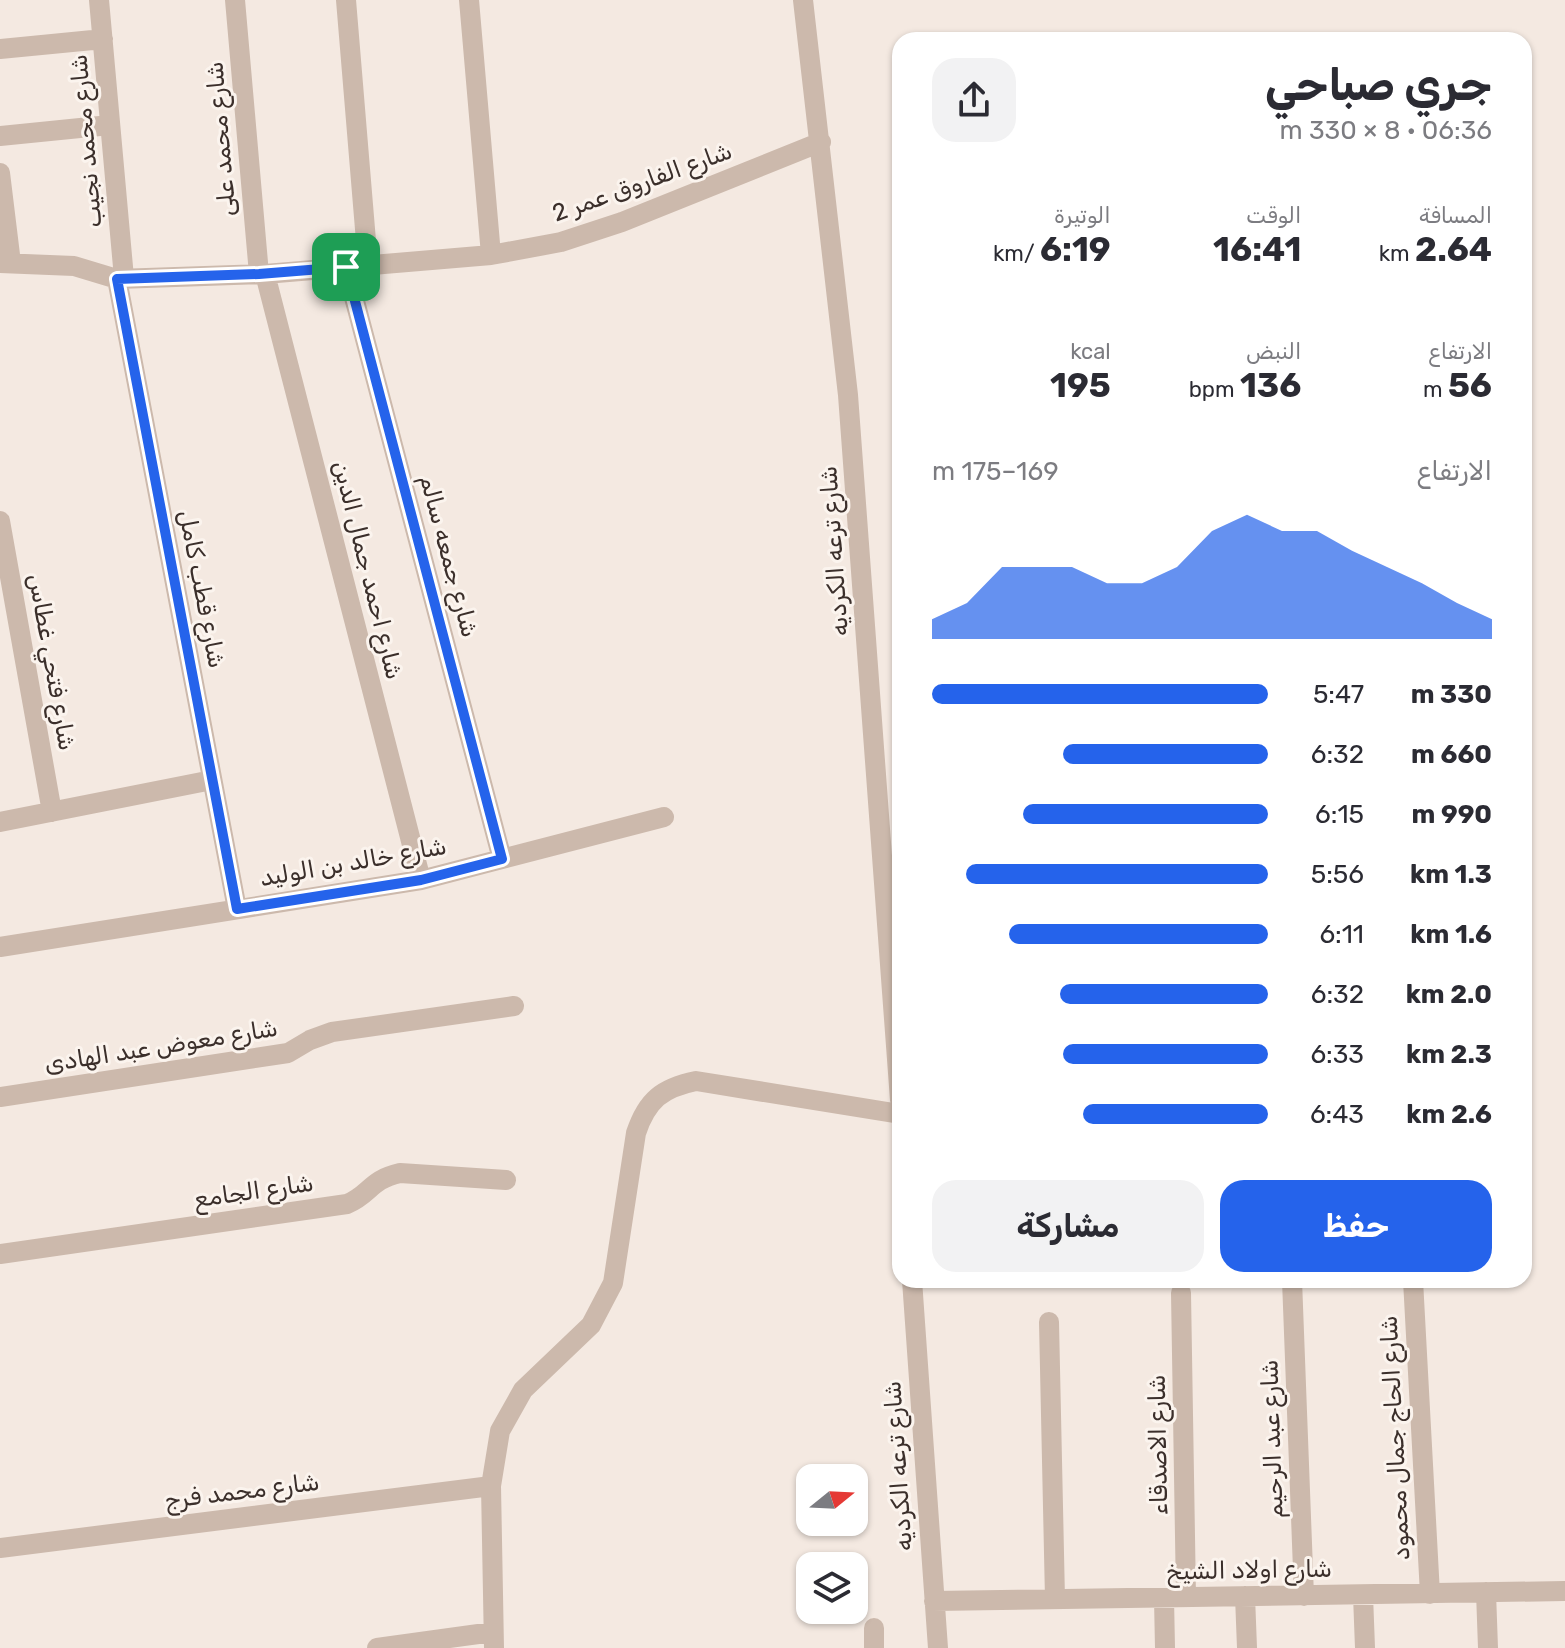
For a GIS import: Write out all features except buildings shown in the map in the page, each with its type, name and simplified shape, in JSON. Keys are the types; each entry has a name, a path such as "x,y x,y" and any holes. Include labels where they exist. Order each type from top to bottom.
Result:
{"street":[{"name":"شارع محمد نجيب","path":"99,0 121,278"},
{"name":"شارع محمد على","path":"235,0 262,274"},
{"path":"346,0 368,265"},
{"path":"469,0 491,255"},
{"name":"شارع ترعه الكرديه","path":"803,0 848,395 892,992"},
{"path":"0,49 103,39"},
{"path":"0,136 110,125"},
{"name":"شارع الفاروق عمر 2","path":"6,263 74,266 121,278 262,274 491,255 561,242 622,222 821,142"},
{"path":"0,173 6,263"},
{"name":"شارع جمعه سالم","path":"346,267 502,859"},
{"name":"شارع احمد جمال الدين","path":"262,274 421,880"},
{"name":"شارع قطب كامل","path":"121,278 237,909"},
{"name":"شارع فتحي غطاس","path":"0,521 52,812"},
{"path":"0,822 212,780"},
{"name":"شارع خالد بن الوليد","path":"0,947 421,880 664,817"},
{"name":"شارع معوض عبد الهادى","path":"0,1097 288,1053 332,1032 514,1006"},
{"path":"377,1648 494,1640 491,1486 500,1431 523,1390 591,1325 613,1283 636,1133 643,1113 657,1096 675,1085 696,1081 892,1113"},
{"name":"شارع الجامع","path":"0,1254 347,1204 366,1193 372,1184 385,1176 400,1173 506,1180"},
{"name":"شارع ترعه الكرديه","path":"913,1288 938,1648"},
{"name":"شارع عبد الرحيم","path":"1292,1288 1304,1596"},
{"name":"شارع الحاج جمال محمود","path":"1413,1288 1430,1594"},
{"name":"شارع الاصدقاء","path":"1181,1293 1186,1597"},
{"path":"1049,1322 1055,1599"},
{"name":"شارع محمد فرج","path":"0,1548 491,1486"},
{"name":"شارع اولاد الشيخ","path":"934,1601 1565,1591"},
{"path":"1486,1592 1488,1648"},
{"path":"1363,1595 1365,1648"},
{"path":"1245,1596 1247,1648"},
{"path":"1164,1598 1165,1648"}],"route":[{"path":"346,267 502,859 421,880 237,909 117,279 259,274 346,267"}]}
